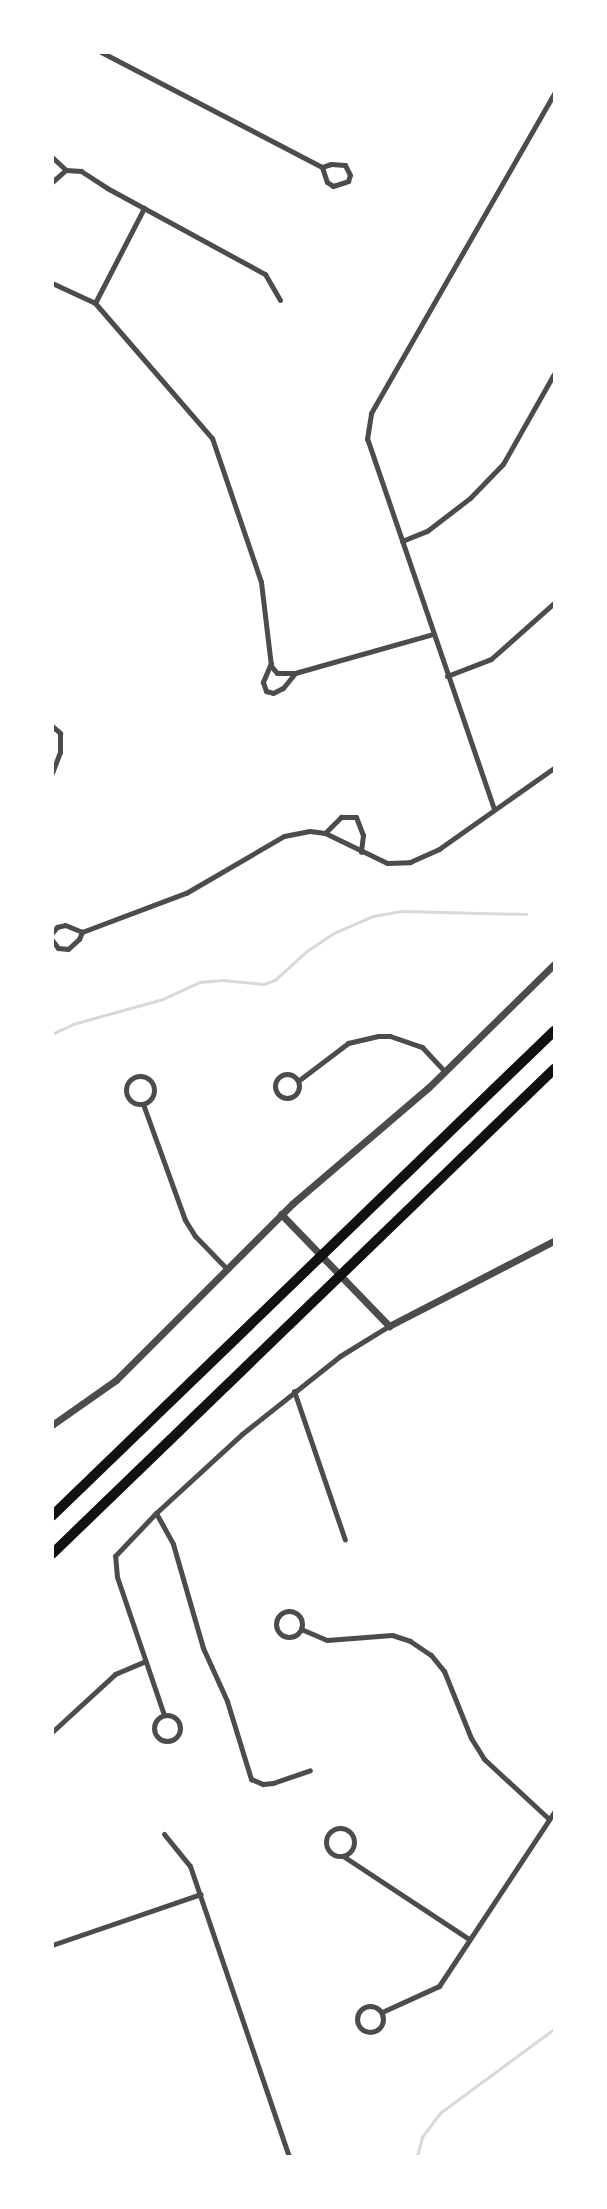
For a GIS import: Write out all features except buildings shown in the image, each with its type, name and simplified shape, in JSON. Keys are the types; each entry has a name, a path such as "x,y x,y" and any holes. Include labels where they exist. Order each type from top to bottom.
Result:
{"highway":[{"path":"52,1516 555,1031"},
{"path":"52,1554 555,1069"}],"street":[{"path":"101,52 322,167 327,182 333,186 348,181 349,169 345,165 331,163 322,167"},
{"path":"494,808 367,439 371,413 555,94"},
{"path":"52,157 66,170 82,171 265,274 280,300"},
{"path":"52,182 66,170"},
{"path":"95,303 145,208"},
{"path":"52,283 95,303 212,438 261,582 271,663 277,673 295,673 433,634"},
{"path":"402,541 427,531 470,498 503,464 555,374"},
{"path":"447,676 491,659 555,603"},
{"path":"271,663 263,682 266,691 273,692 283,688 295,673"},
{"path":"52,726 60,733 60,752 52,773"},
{"path":"52,933 65,925 82,932 186,893 284,836 310,831 326,833 387,863 410,862 439,849 494,808 555,768"},
{"path":"326,833 341,817 356,817 363,835 361,852"},
{"path":"52,940 58,948 68,949 79,939 82,932"},
{"path":"52,1425 116,1380 281,1214 445,1072 555,964"},
{"path":"298,1081 291,1075 284,1075 276,1081 276,1092 286,1099 296,1095 298,1081 348,1043 378,1036 390,1036 422,1047 445,1072"},
{"path":"139,1076 150,1080 154,1088 150,1100 143,1104 133,1102 127,1095 128,1084 139,1076"},
{"path":"143,1104 185,1220 195,1236 226,1268"},
{"path":"281,1214 389,1326"},
{"path":"164,1715 113,1561 120,1549 156,1513 294,1391 355,1345 555,1241"},
{"path":"294,1391 345,1539"},
{"path":"156,1513 173,1544 203,1648 227,1701 251,1779 263,1784 273,1783 310,1770"},
{"path":"286,1612 293,1612 300,1617 301,1629 291,1637 283,1635 277,1629 277,1620 286,1612"},
{"path":"301,1629 327,1640 392,1634 410,1641 432,1655 444,1671 471,1738 484,1759 548,1818"},
{"path":"52,1732 115,1674 145,1661"},
{"path":"164,1715 178,1719 181,1730 173,1742 160,1741 153,1729 157,1719 164,1715"},
{"path":"382,2012 381,2026 375,2031 369,2032 359,2026 357,2017 360,2010 368,2006 382,2012 439,1986 548,1818 555,1812"},
{"path":"343,1856 352,1849 354,1842 350,1832 335,1829 328,1835 326,1842 329,1852 343,1856 469,1939"},
{"path":"164,1834 190,1866 201,1894 289,2157"},
{"path":"52,1945 201,1894"}],"waterway":[{"path":"52,1034 73,1024 163,999 200,982 223,980 264,984 275,980 307,951 332,934 373,916 402,911 526,914"},
{"path":"417,2156 422,2137 440,2113 554,2029"}]}
